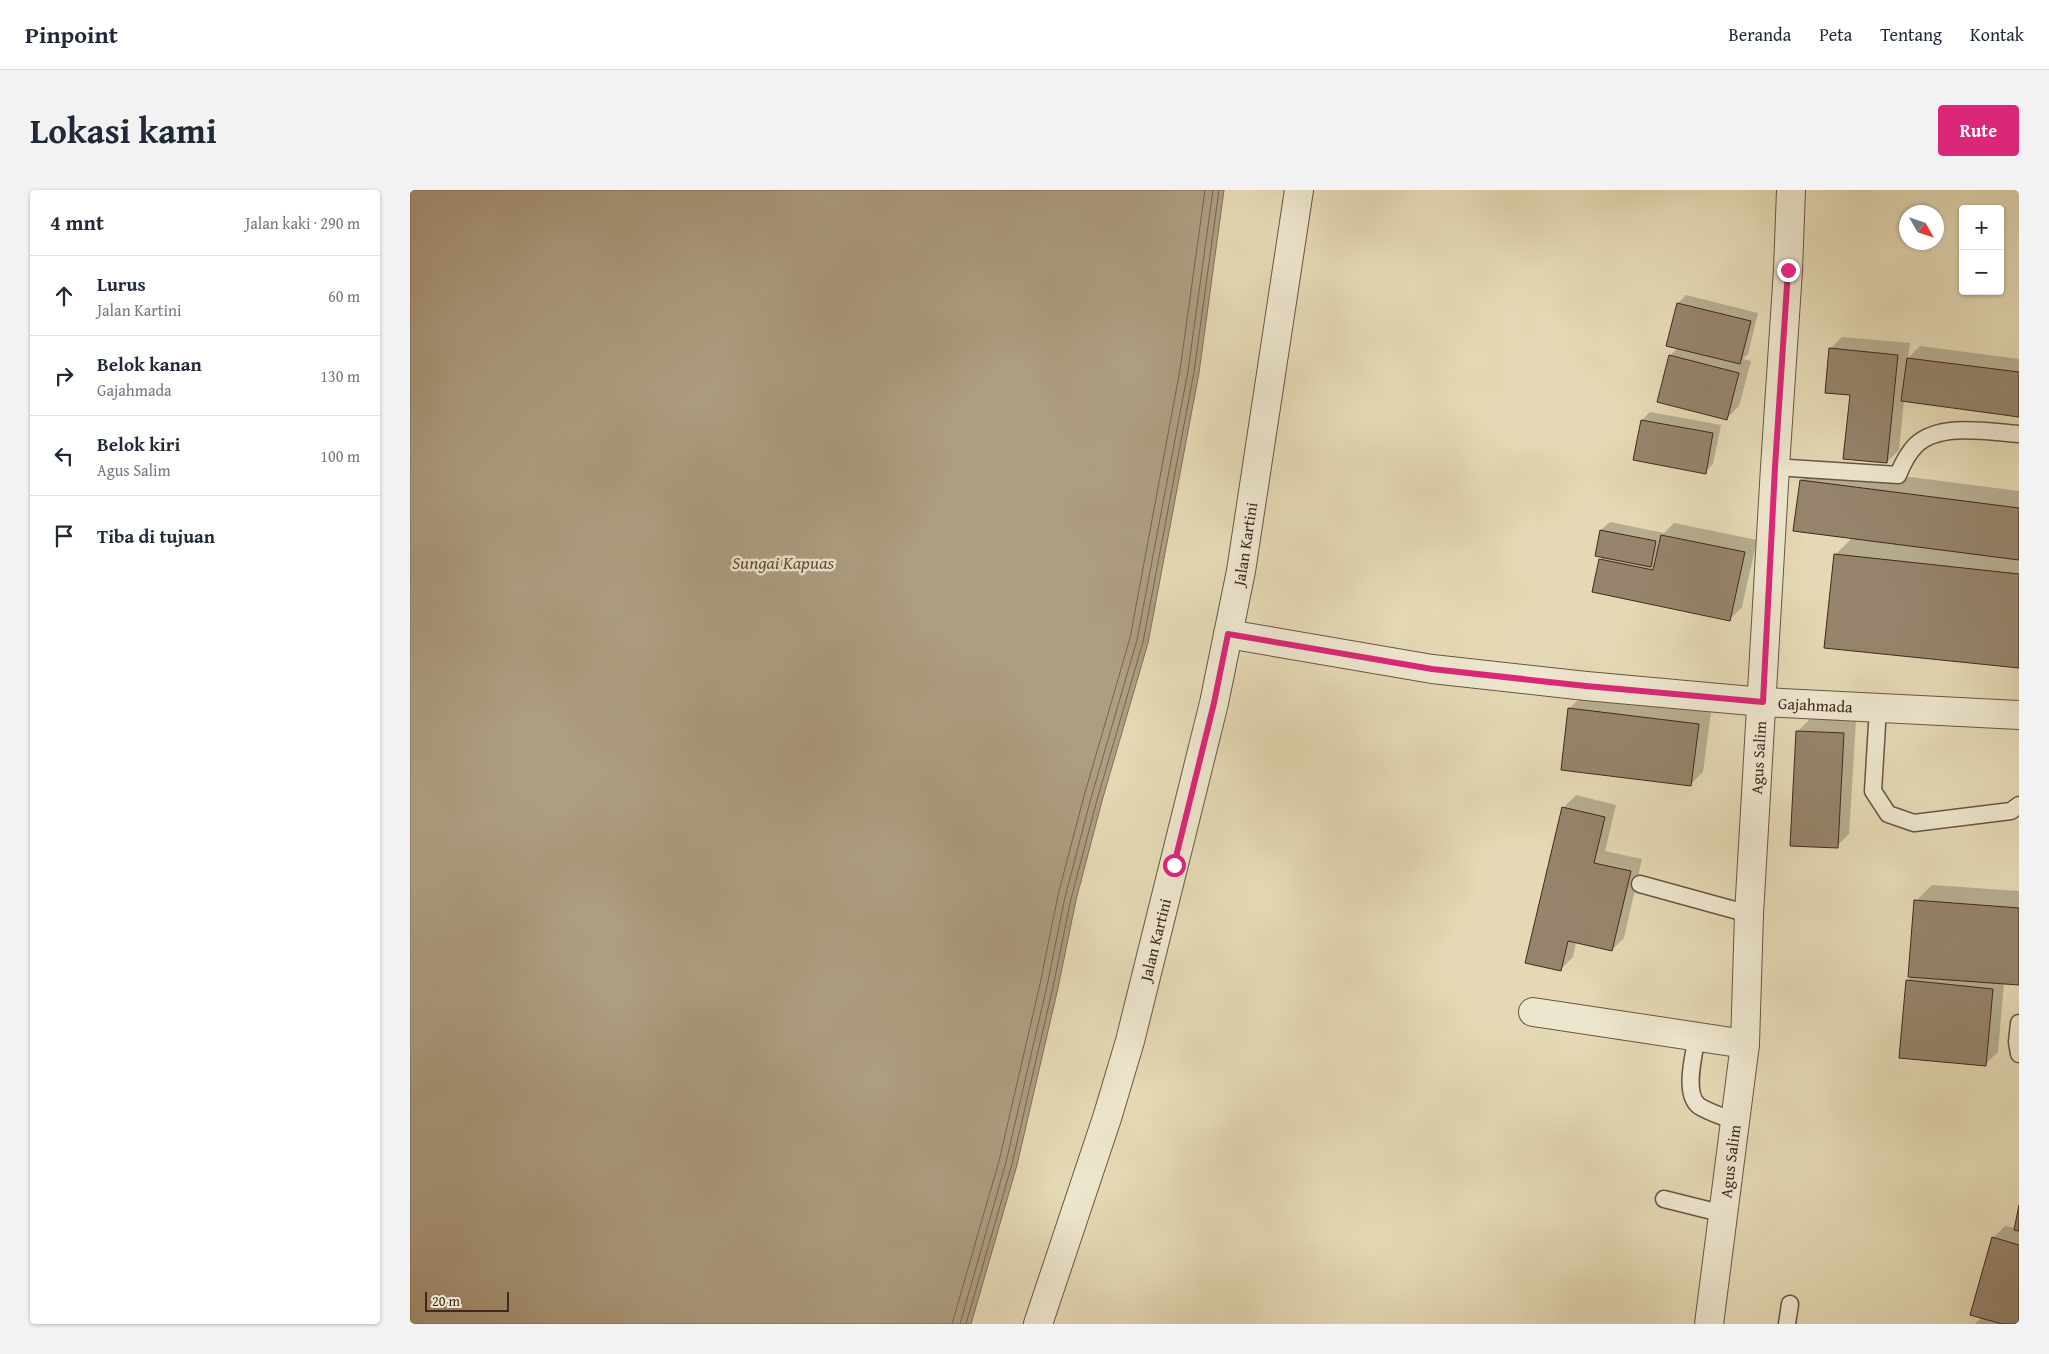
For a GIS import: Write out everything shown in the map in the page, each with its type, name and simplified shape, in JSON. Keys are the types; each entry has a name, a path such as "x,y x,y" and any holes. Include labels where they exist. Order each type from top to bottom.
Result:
{"street":[{"name":"Jalan Kartini","path":"1038,1324 1107,1118 1130,1041 1214,703 1241,571 1299,190"},
{"name":"Agus Salim","path":"1709,1324 1745,1044 1749,914 1763,702 1791,190"},
{"name":"Gajahmada","path":"1228,634 1432,669 1586,686 1763,702 2019,716"},
{"path":"1534,1012 1745,1044"}],"lane":[{"path":"1775,467 1898,476 1916,444 1935,434 1952,430 2019,434"},
{"path":"1878,708 1873,791 1888,814 1914,822 2011,811 2019,805"},
{"path":"1640,884 1749,914"},
{"path":"2019,1023 2017,1042 2019,1054"},
{"path":"1697,1037 1690,1084 1692,1098 1699,1106 1736,1122"},
{"path":"1664,1199 1724,1214"},
{"path":"1787,1324 1790,1304"}],"water":[{"name":"Sungai Kapuas","path":"410,190 1224,190 1199,373 1148,643 1102,801 1076,900 1058,988 1017,1165 971,1324 410,1324"}],"building":[{"path":"1677,303 1751,321 1740,364 1666,346"},
{"path":"1829,348 1898,355 1887,463 1843,459 1850,395 1825,393"},
{"path":"1669,355 1739,373 1727,420 1657,402"},
{"path":"1907,358 2019,372 2019,417 1901,401"},
{"path":"1641,420 1713,433 1706,474 1633,460"},
{"path":"1800,480 2019,508 2019,560 1793,531"},
{"path":"1600,530 1656,541 1651,567 1595,556"},
{"path":"1661,535 1745,552 1730,621 1592,592 1599,559 1653,570"},
{"path":"1834,554 2019,574 2019,668 1824,648"},
{"path":"1568,708 1699,724 1691,786 1561,770"},
{"path":"1796,731 1844,733 1838,848 1790,846"},
{"path":"1562,807 1605,817 1594,863 1631,871 1612,951 1568,941 1561,971 1525,963"},
{"path":"1914,900 2019,908 2019,985 1908,977"},
{"path":"1906,980 1993,989 1986,1066 1899,1058"},
{"path":"2019,1205 2019,1231 2014,1230"},
{"path":"1992,1237 2019,1245 2019,1324 2002,1324 1970,1315"}],"route":[{"path":"1174,865 1214,703 1228,634 1432,669 1586,686 1763,702 1775,467 1788,270"}]}
